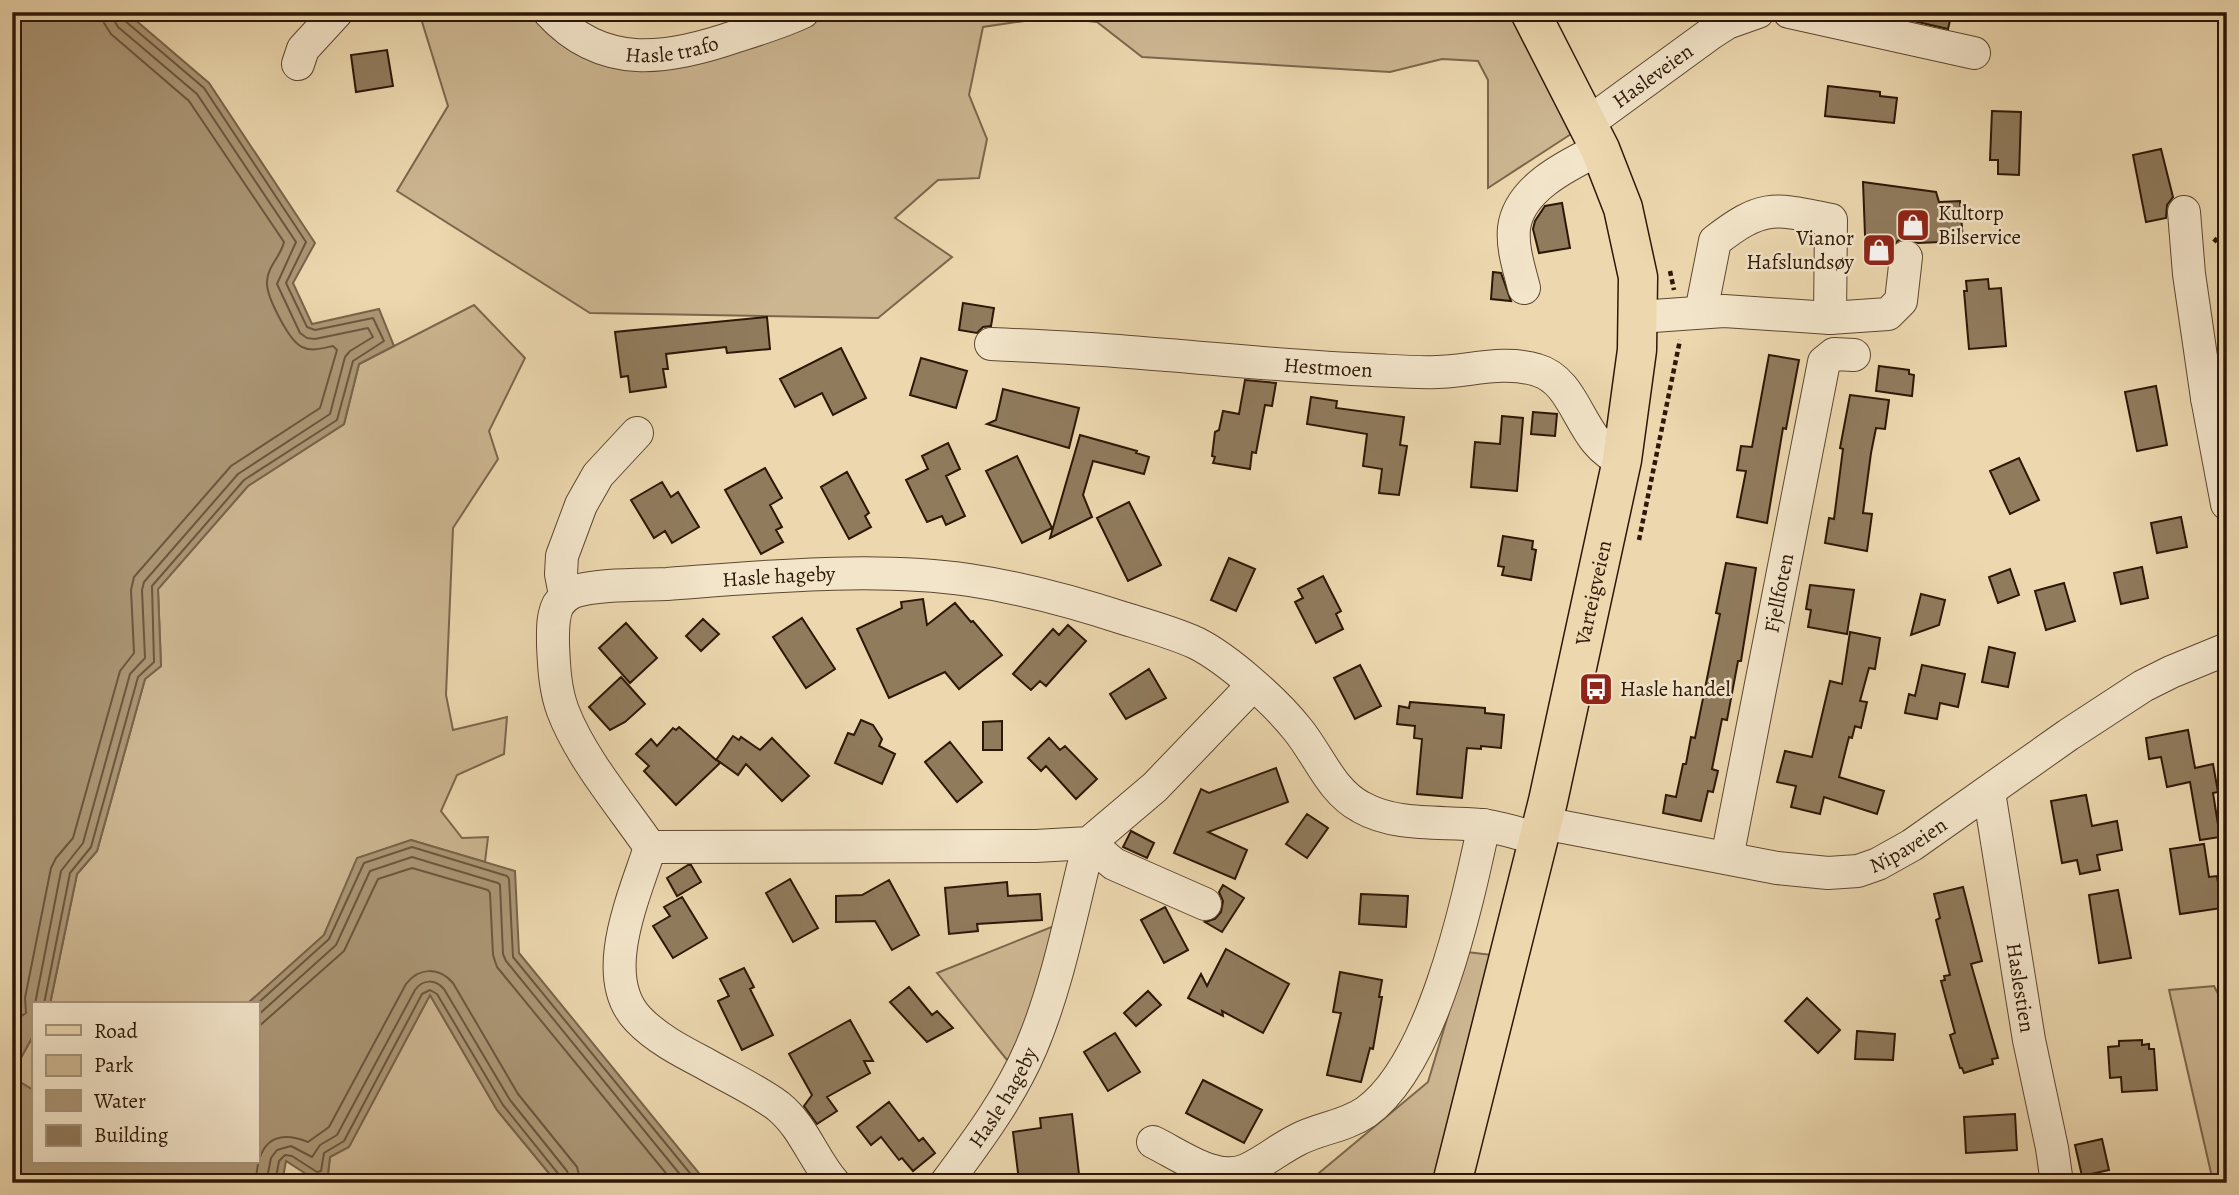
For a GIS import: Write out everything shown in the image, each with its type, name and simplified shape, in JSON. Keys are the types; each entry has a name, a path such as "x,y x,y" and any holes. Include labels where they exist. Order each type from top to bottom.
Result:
{"main road":[{"name":"Varteigveien","path":"1452,1183 1541,831 1622,460 1633,390 1639,317 1638,277 1623,208 1594,136 1532,13"}],"street":[{"path":"298,64 303,49 337,12"},
{"name":"Hasle trafo","path":"549,12 564,28 586,41 609,52 640,57 676,55 725,41 803,12"},
{"name":"Hasleveien","path":"1524,288 1514,248 1514,226 1525,200 1567,166 1594,136 1710,34 1727,23 1758,12"},
{"path":"1789,12 1974,53"},
{"path":"1701,312 1715,241 1740,222 1763,211 1790,211 1831,220 1830,318"},
{"path":"2184,212 2189,274 2217,396 2227,504"},
{"path":"1639,317 1701,312 1830,318 1888,314 1901,301 1906,257"},
{"name":"Hestmoen","path":"991,344 1340,369 1437,372 1513,367 1536,369 1551,377 1559,386 1600,448 1622,460"},
{"name":"Fjellfoten","path":"1727,858 1824,362 1833,354 1854,355"},
{"path":"637,433 598,475 581,505 562,556 561,574 565,595 557,608 553,626 554,671 561,708 586,753 650,847"},
{"name":"Hasle hageby","path":"565,595 593,589 791,576 902,575 968,580 1071,601 1196,643 1218,657 1274,702 1298,730 1336,786 1361,807 1380,816 1400,820 1541,831"},
{"name":"Nipaveien","path":"1541,831 1815,872 1858,871 1878,864 1912,845 2068,735 2143,686 2227,649"},
{"path":"650,847 1036,846 1089,843 1155,787 1252,686"},
{"name":"Haslestien","path":"1989,792 2029,1040 2057,1183"},
{"path":"1153,1142 1217,1173 1231,1174 1244,1171 1298,1139 1346,1123 1380,1099 1414,1051 1443,982 1469,894 1484,825"},
{"path":"1089,843 1114,864 1205,904"},
{"name":"Hasle hageby","path":"946,1183 988,1128 1032,1047 1050,992 1089,843"},
{"path":"650,847 619,955 622,993 629,1006 636,1017 662,1038 764,1096 787,1114 834,1183"}],"green space":[{"path":"419,12 549,12 609,52 803,12 1529,12 1588,123 1488,188 1488,80 1478,61 1442,59 1390,72 1142,57 1097,22 1051,17 983,27 969,95 987,139 979,178 938,180 895,218 952,257 878,318 590,313 397,191 448,106"},
{"path":"474,305 525,358 489,431 498,459 453,528 446,695 453,730 507,717 504,754 457,775 441,811 462,838 488,837 485,862 411,840 358,858 324,935 249,1002 50,1002 77,874 97,851 145,679 161,666 158,589 248,486 344,424 359,364"},
{"path":"1059,924 1018,1048 1007,1060 937,973"},
{"path":"1467,952 1501,956 1442,1183 1307,1183 1428,1082"},
{"path":"2214,986 2227,1011 2227,1183 2175,1183 2212,1177 2169,990"},
{"path":"430,995 497,1110 557,1183 327,1183 330,1157 349,1146"},
{"path":"32,1038 32,1089 12,1077"}],"water":[{"path":"12,12 126,12 209,83 315,243 293,283 312,324 379,309 394,346 359,364 344,424 248,486 158,589 161,666 145,679 97,851 77,874 50,1002 32,1002 32,1038 12,1074"},
{"path":"411,840 515,871 519,953 707,1183 557,1183 497,1110 430,995 349,1147 330,1157 327,1183 320,1183 286,1161 282,1183 12,1183 12,1077 32,1089 32,1164 259,1164 259,1002 249,1002 324,935 357,858"}],"building":[{"path":"1892,12 1952,12 1948,29 1892,16"},
{"path":"387,50 393,86 356,92 351,55"},
{"path":"1828,86 1880,92 1880,96 1897,98 1894,123 1825,116"},
{"path":"1992,111 2021,112 2019,175 1998,174 1998,160 1990,160"},
{"path":"2161,149 2173,197 2167,205 2166,218 2146,222 2133,155"},
{"name":"Kultorp Bilservice","path":"1863,182 1936,192 1939,202 1960,201 1963,241 1918,243 1909,239 1899,240 1893,245 1883,245 1884,260 1866,261"},
{"path":"1562,203 1570,248 1539,253 1533,229 1535,221 1545,206"},
{"path":"1493,272 1501,273 1511,301 1491,299"},
{"path":"1988,279 1989,289 2001,288 2006,346 1969,349 1964,291 1967,291 1966,281"},
{"path":"963,303 994,308 991,326 983,327 977,333 959,330"},
{"path":"767,317 770,349 727,353 726,347 666,354 668,369 663,369 666,387 630,392 628,376 621,377 615,332"},
{"path":"841,348 866,398 833,415 822,393 795,407 780,379"},
{"path":"1769,355 1799,360 1786,429 1783,428 1767,523 1737,517 1746,471 1737,470 1741,446 1752,447"},
{"path":"921,358 967,371 956,408 910,395"},
{"path":"1879,366 1909,370 1909,374 1914,375 1912,396 1876,391"},
{"path":"1245,380 1276,383 1272,406 1265,405 1256,453 1252,452 1250,469 1213,463 1215,457 1212,456 1215,432 1219,430 1223,411 1239,414"},
{"path":"2156,386 2167,445 2137,451 2125,392"},
{"path":"1003,389 1079,408 1069,448 987,424 996,420"},
{"path":"1850,395 1889,400 1885,429 1876,428 1871,453 1863,513 1872,514 1867,551 1825,543 1829,518 1834,519 1843,449 1840,448"},
{"path":"1311,397 1337,401 1336,408 1404,417 1400,445 1407,446 1399,495 1379,493 1382,469 1363,466 1367,434 1307,424"},
{"path":"1533,412 1557,414 1555,436 1531,434"},
{"path":"1502,416 1523,418 1517,491 1471,487 1475,442 1500,444"},
{"path":"1080,435 1149,457 1144,474 1093,461 1083,495 1092,517 1050,538"},
{"path":"948,443 960,469 946,476 965,516 946,525 942,516 927,522 906,480 928,469 922,456"},
{"path":"1017,456 1052,528 1022,543 986,471"},
{"path":"2019,458 2039,500 2010,514 1990,471"},
{"path":"765,468 782,498 770,505 782,527 776,530 783,542 761,554 725,490"},
{"path":"847,472 869,513 865,516 871,527 849,539 821,487"},
{"path":"662,482 671,497 678,492 699,527 672,543 665,531 654,538 631,500"},
{"path":"1129,502 1161,565 1128,581 1097,518"},
{"path":"2181,517 2187,547 2157,553 2151,523"},
{"path":"1503,536 1533,541 1532,549 1536,550 1531,580 1502,575 1504,567 1498,566"},
{"path":"1229,558 1255,569 1236,611 1211,600"},
{"path":"1726,563 1756,568 1741,661 1738,661 1727,720 1722,719 1712,769 1718,771 1713,792 1708,791 1701,821 1663,813 1666,795 1676,797 1691,737 1695,738 1720,614 1716,613"},
{"path":"2142,567 2148,598 2121,604 2114,573"},
{"path":"2010,569 2019,595 1998,603 1989,577"},
{"path":"1323,576 1341,611 1336,614 1343,629 1316,643 1295,602 1303,598 1298,589"},
{"path":"2064,583 2075,621 2046,630 2035,591"},
{"path":"1810,585 1854,590 1847,634 1808,627 1811,610 1806,609"},
{"path":"1921,594 1945,600 1939,625 1911,635"},
{"path":"923,599 927,625 955,603 1002,655 959,689 945,672 889,698 857,629 902,608 901,602"},
{"path":"802,618 835,669 806,688 773,637"},
{"path":"703,619 719,634 701,651 686,636"},
{"path":"626,623 657,658 630,683 599,648"},
{"path":"1068,625 1086,641 1046,686 1040,681 1031,690 1013,674 1053,629 1059,635"},
{"path":"1850,632 1880,638 1875,669 1869,668 1860,701 1867,702 1861,728 1855,726 1852,738 1849,737 1839,777 1884,791 1877,814 1824,797 1820,814 1791,807 1796,786 1777,782 1785,751 1812,757 1830,681 1842,684"},
{"path":"1989,647 2015,653 2008,687 1982,682"},
{"path":"1360,665 1381,706 1355,719 1334,678"},
{"path":"1922,665 1965,674 1958,707 1940,703 1937,719 1905,713 1909,694 1915,696"},
{"path":"1149,669 1166,698 1126,719 1110,694"},
{"path":"621,677 645,704 625,722 610,730 589,707"},
{"path":"1410,702 1485,708 1485,713 1504,715 1501,748 1467,748 1462,798 1417,794 1422,739 1414,738 1415,726 1397,724 1399,706 1409,708"},
{"path":"861,720 873,725 882,739 879,746 895,754 882,784 835,763 848,733 854,735"},
{"path":"1002,721 1002,750 983,750 983,722"},
{"path":"679,727 716,760 733,736 739,740 741,737 760,750 772,738 809,776 782,801 746,764 738,775 717,760 720,763 676,805 644,771 649,766 636,754 651,739 657,746 673,728 676,730"},
{"path":"2188,730 2195,768 2213,764 2218,792 2213,793 2220,837 2200,840 2190,782 2167,787 2161,757 2149,759 2146,738"},
{"path":"1049,738 1060,750 1065,746 1097,779 1076,799 1046,766 1041,771 1028,758"},
{"path":"950,742 982,782 957,802 925,762"},
{"path":"1276,768 1288,802 1208,832 1247,850 1235,879 1174,853 1201,789 1209,793"},
{"path":"2086,795 2092,826 2117,821 2122,850 2097,855 2100,870 2080,874 2077,860 2062,863 2051,801"},
{"path":"1307,814 1328,828 1307,858 1286,844"},
{"path":"1131,831 1154,843 1147,858 1123,847"},
{"path":"2204,844 2209,877 2217,876 2222,908 2180,914 2170,849"},
{"path":"691,865 701,882 677,896 667,878"},
{"path":"790,879 818,928 793,942 766,893"},
{"path":"889,880 919,935 892,950 875,921 836,922 836,896 862,895"},
{"path":"1007,882 1008,896 1040,894 1042,920 977,924 978,931 949,934 945,888"},
{"path":"1223,885 1244,898 1222,932 1205,922 1215,919 1221,912 1223,901 1219,892"},
{"path":"1963,887 1982,961 1971,964 1998,1058 1992,1059 1993,1064 1964,1073 1950,1035 1955,1033 1941,981 1945,980 1944,976 1950,975 1936,920 1940,918 1934,894"},
{"path":"2118,890 2131,958 2099,963 2089,895"},
{"path":"1361,894 1408,896 1406,927 1359,924"},
{"path":"682,897 707,938 673,958 653,926 670,916 664,907"},
{"path":"1165,907 1188,950 1164,963 1141,920"},
{"path":"1226,949 1289,984 1263,1033 1222,1011 1223,1016 1188,998 1201,974 1207,986"},
{"path":"744,968 754,987 750,989 773,1035 742,1050 718,1001 729,996 720,979"},
{"path":"1340,972 1382,980 1379,997 1382,997 1373,1049 1370,1048 1361,1082 1327,1075 1341,1013 1333,1012"},
{"path":"909,987 932,1015 937,1011 953,1028 927,1042 890,1002"},
{"path":"1148,991 1161,1005 1136,1026 1124,1013"},
{"path":"1807,998 1840,1030 1818,1053 1785,1021"},
{"path":"850,1020 873,1061 864,1061 870,1073 827,1097 837,1111 817,1124 804,1106 812,1095 789,1054"},
{"path":"1857,1031 1895,1034 1893,1060 1855,1059"},
{"path":"1115,1033 1140,1072 1108,1091 1084,1052"},
{"path":"2142,1040 2142,1045 2149,1044 2149,1049 2154,1049 2157,1090 2122,1092 2121,1077 2110,1078 2108,1047 2119,1046 2119,1041"},
{"path":"1203,1080 1262,1110 1244,1143 1186,1113"},
{"path":"889,1102 919,1141 923,1138 935,1153 913,1171 902,1158 899,1160 881,1137 871,1145 857,1127"},
{"path":"1072,1114 1080,1183 1041,1183 1040,1179 1019,1181 1013,1132 1041,1128 1040,1118"},
{"path":"2015,1114 2017,1150 1966,1153 1964,1117"},
{"path":"2102,1139 2109,1170 2082,1176 2075,1145"}],"place":[{"name":"Kultorp Bilservice","path":"1913,225"},
{"name":"Vianor Hafslundsøy","path":"1879,250"},
{"name":"Hasle handel","path":"1596,689"}]}
